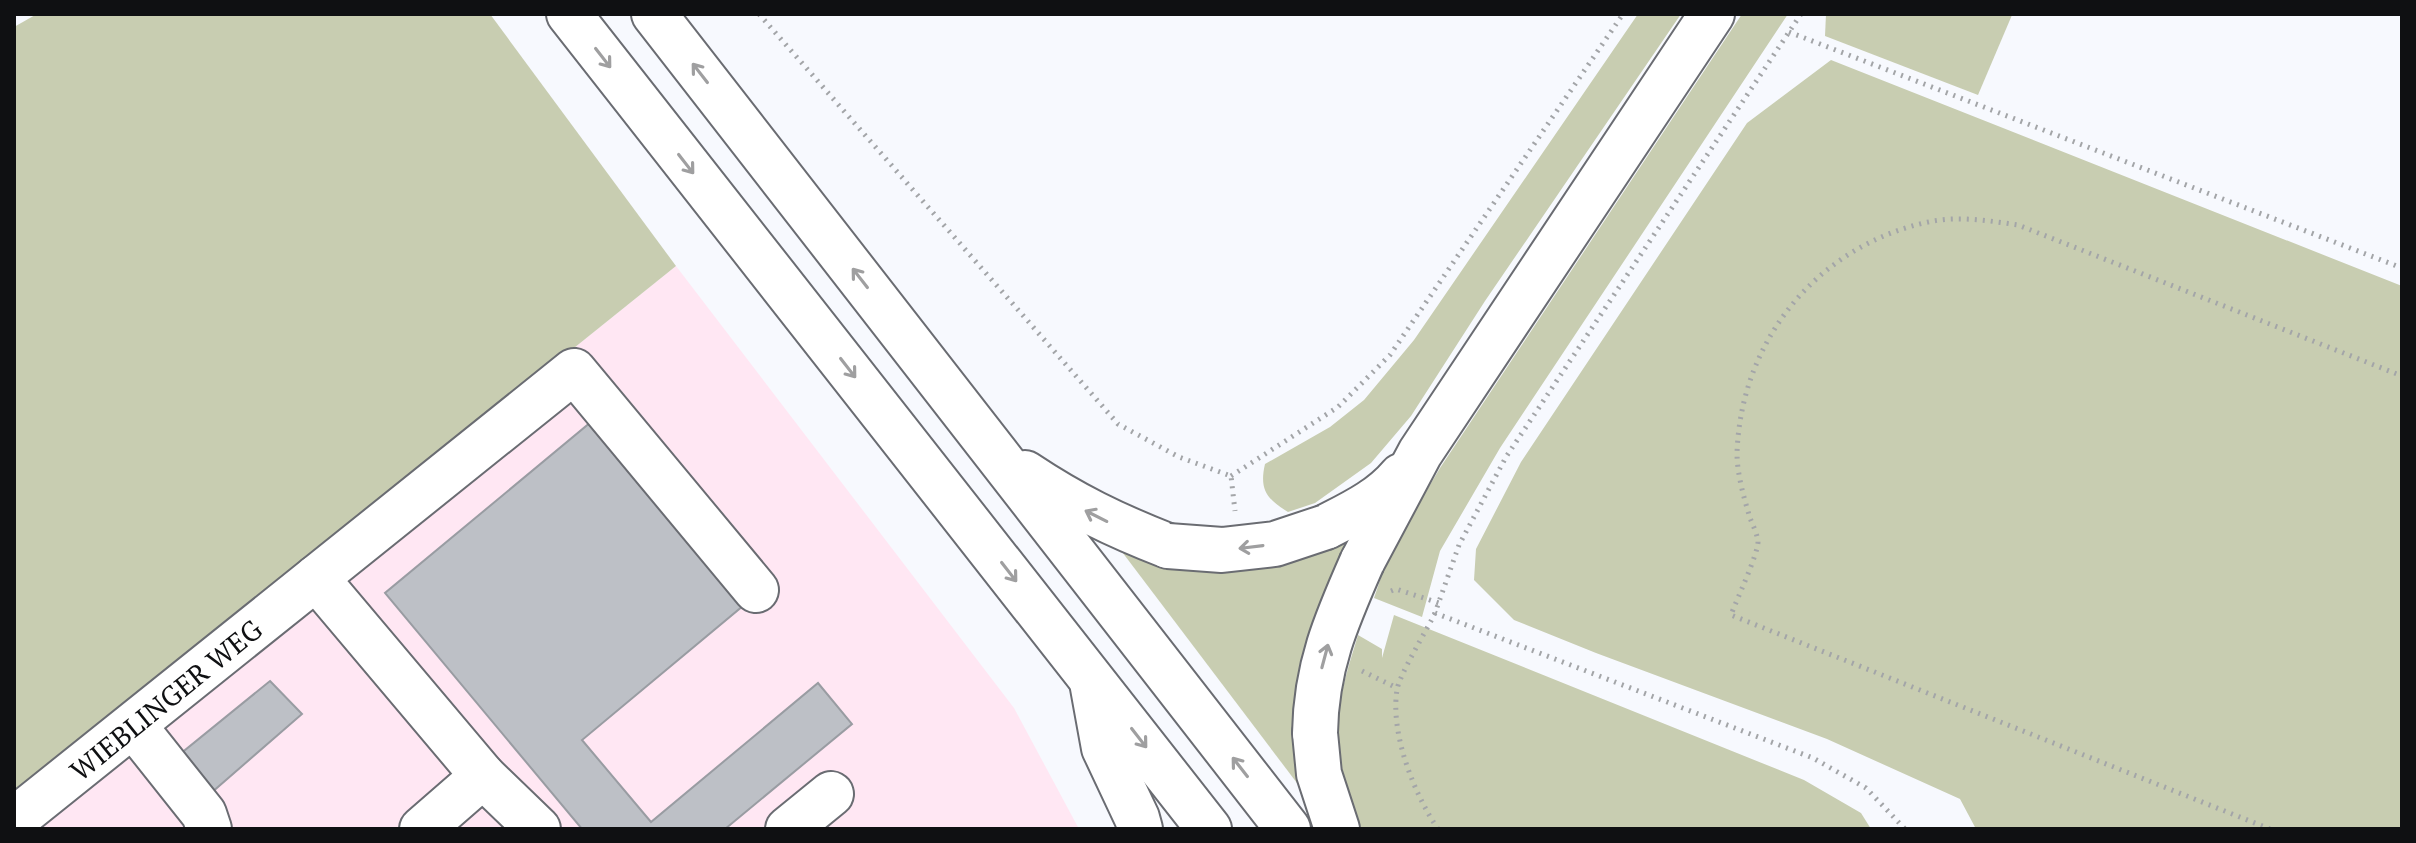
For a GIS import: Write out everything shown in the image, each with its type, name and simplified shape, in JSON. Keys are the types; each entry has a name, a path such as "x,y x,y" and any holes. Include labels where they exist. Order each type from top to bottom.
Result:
{"main road":[{"path":"569,14 1209,829"},
{"path":"654,14 1288,829"},
{"path":"976,428 1016,467 1064,500 1168,546 1222,550 1275,544 1326,527 1363,507 1392,487 1420,453 1712,14"},
{"name":"WIEBLINGER WEG","path":"14,820 574,371 756,590"},
{"path":"1337,829 1319,774 1315,733 1315,700 1325,654 1341,609 1372,578 1420,453"},
{"path":"316,578 483,776 538,829"},
{"path":"1091,676 1104,748 1140,829"},
{"path":"134,726 204,814 209,829"},
{"path":"422,829 483,776"},
{"path":"788,829 831,794"}],"path":[{"path":"759,14 1118,424 1179,457 1231,476"},
{"path":"1231,476 1338,407 1390,355 1623,14"},
{"path":"1438,829 1425,809 1397,735 1397,688 1435,613 1459,545 1506,457 1801,14"},
{"path":"1789,32 2402,268"},
{"path":"2270,829 1731,615 1759,543 1743,496 1737,456 1741,408 1759,353 1786,312 1816,278 1851,253 1895,232 1936,221 1979,220 2018,225 2402,376"},
{"path":"1231,476 1236,515"},
{"path":"1372,578 1439,603"},
{"path":"1435,613 1813,758 1866,788 1905,829"},
{"path":"1352,667 1397,688"}],"shaded area":[{"path":"676,266 1014,708 1079,829 14,829 14,798"}],"green space":[{"path":"37,14 490,14 676,266 14,798 14,27"},
{"path":"1638,14 1681,14 1485,301 1411,416 1371,463 1315,503 1288,512 1266,493 1263,481 1265,464 1330,427 1364,400 1414,340"},
{"path":"1742,14 1788,14 1500,448 1440,551 1422,617 1374,598 1389,554 1440,468"},
{"path":"1826,14 2012,15 1978,95 1825,36"},
{"path":"1831,60 2402,286 2402,829 1976,829 1960,799 1827,739 1514,620 1474,580 1476,549 1521,462 1747,123"},
{"path":"1368,517 1303,791 1110,536"},
{"path":"1394,615 1804,780 1861,813 1871,829 1356,829 1339,747 1341,698 1358,635 1382,649 1382,658"}],"building":[{"path":"591,422 744,605 582,740 651,822 818,683 852,724 725,829 582,829 385,593"},
{"path":"270,681 302,714 211,793 179,755"}]}
